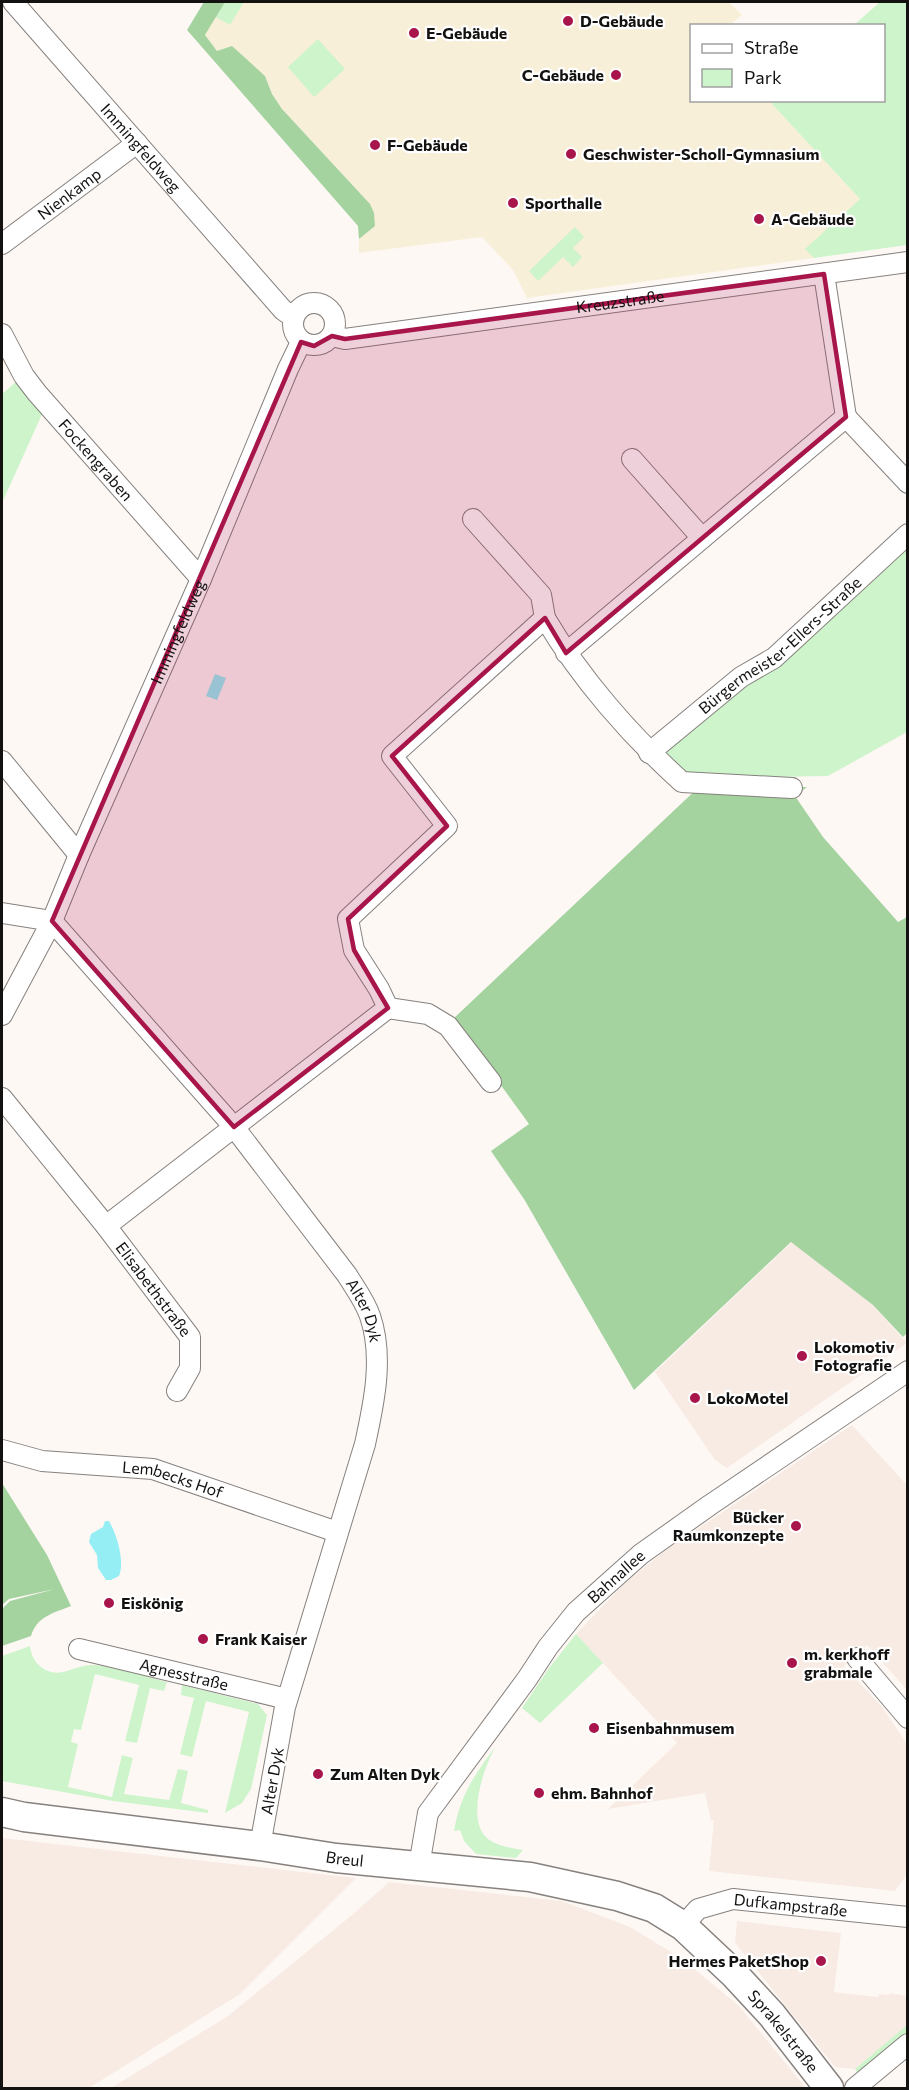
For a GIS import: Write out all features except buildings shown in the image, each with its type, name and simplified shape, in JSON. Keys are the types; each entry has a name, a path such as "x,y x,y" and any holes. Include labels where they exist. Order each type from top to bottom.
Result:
{"main road":[{"name":"Breul","path":"2,1812 24,1817 260,1846 336,1858 530,1877 617,1896 654,1908 682,1926"},
{"name":"Sprakelstraße","path":"682,1926 734,1974 772,2015 830,2088"}],"street":[{"name":"Immingfeldweg","path":"13,2 283,310 293,317"},
{"name":"Nienkamp","path":"2,244 137,144"},
{"name":"Kreuzstraße","path":"332,336 345,339 908,262"},
{"path":"824,274 846,417 908,483"},
{"path":"305,304 324,305 334,315 332,336 321,345 307,345 301,342 293,331 293,317 305,304"},
{"name":"Fockengraben","path":"2,334 24,376 37,393 201,579"},
{"name":"Immingfeldweg","path":"51,921 201,579 301,342"},
{"path":"566,653 846,417"},
{"path":"632,459 702,538"},
{"path":"473,519 541,596 545,618 566,653 650,753 682,782 792,788"},
{"name":"Bürgermeister-Ellers-Straße","path":"650,753 741,677 774,658 908,534"},
{"path":"388,1008 379,989 354,950 348,919 447,826 392,756 545,618"},
{"path":"2,761 79,855"},
{"path":"2,913 51,921 2,1015"},
{"name":"Alter Dyk","path":"51,921 234,1127 347,1275 362,1299 374,1330 377,1351 372,1409 365,1444 287,1699 260,1846"},
{"path":"234,1127 388,1008 428,1014 448,1026 491,1082"},
{"name":"Elisabethstraße","path":"2,1098 106,1226 190,1337 189,1368 177,1391"},
{"name":"Elisabethstraße","path":"106,1226 234,1127"},
{"name":"Bahnallee","path":"419,1866 428,1813 576,1612 641,1554 908,1371"},
{"name":"Lembecks Hof","path":"2,1450 42,1461 153,1469 337,1532"},
{"name":"Agnesstraße","path":"79,1649 287,1699"},
{"path":"857,1658 908,1718"},
{"name":"Dufkampstraße","path":"682,1926 698,1909 733,1899 906,1912"},
{"path":"855,2088 908,2043"}],"highlighted area":[{"path":"824,274 846,417 566,653 545,618 392,756 447,826 348,919 354,950 388,1008 234,1127 52,921 301,342 314,346 332,336 345,339"}],"shaded area":[{"name":"Geschwister-Scholl-Gymnasium","path":"225,2 729,2 742,15 731,24 690,24 690,102 770,102 860,199 806,249 814,258 527,298 513,270 482,237 359,253 359,239 375,226 370,204 282,109 272,94 265,76 217,51 205,35"},
{"path":"792,1242 873,1305 907,1343 727,1468 715,1460 655,1372"},
{"path":"852,1425 907,1485 907,1690 867,1645 844,1666 883,1708 907,1744 907,1874 895,1891 709,1871 714,1820 711,1821 705,1793 608,1809 677,1743 576,1634 624,1584 666,1550"},
{"path":"2,1838 356,1878 240,1994 89,2088 2,2088"},
{"path":"389,1882 562,1901 630,1927 681,1958 739,2006 806,2088 111,2088 228,2016"},
{"path":"737,1921 841,1933 834,1992 878,1997 879,1994 889,1995 890,1993 907,1996 907,2025 855,2069 835,2067 735,1943"}],"green space":[{"path":"204,2 225,2 205,35 217,51 232,46 265,76 272,94 282,109 370,204 374,213 375,226 359,239 358,226 187,30"},
{"path":"223,2 244,2 230,25 214,16"},
{"path":"880,2 907,2 907,245 814,258 805,249 860,199 771,103 885,102 885,24 855,24"},
{"path":"318,39 345,69 314,97 288,67"},
{"path":"575,227 584,237 573,248 582,257 573,267 563,257 538,281 529,271"},
{"path":"16,382 43,412 2,503 2,394"},
{"path":"907,541 907,732 828,776 724,778 670,769 664,761 665,749"},
{"path":"701,785 723,789 807,787 795,796 823,837 898,922 907,917 907,1333 903,1337 873,1305 791,1242 634,1390 524,1199 491,1151 529,1124 453,1019"},
{"path":"2,1483 47,1555 71,1606 52,1613 42,1620 37,1624 31,1636 2,1646 2,1609 10,1601 55,1589 9,1599 2,1605"},
{"path":"576,1634 603,1663 540,1723 522,1708"},
{"path":"30,1646 33,1657 47,1671 60,1672 93,1665 120,1669 167,1682 164,1691 150,1688 137,1743 125,1741 139,1685 95,1674 81,1730 74,1729 71,1742 78,1744 68,1787 112,1797 122,1755 133,1758 124,1794 169,1800 178,1769 188,1771 181,1803 208,1810 208,1813 113,1801 2,1781 2,1656"},
{"path":"182,1685 258,1704 267,1715 251,1789 242,1803 225,1813 249,1712 206,1701 192,1757 180,1754 194,1698 181,1695"},
{"path":"496,1746 482,1779 477,1806 478,1819 481,1830 488,1839 500,1845 523,1850 516,1858 476,1854 464,1841 460,1830 454,1831 464,1796 481,1766"},
{"path":"907,2025 907,2038 860,2077 855,2069"}],"water":[{"path":"215,674 226,678 217,700 206,696"},
{"path":"105,1521 109,1521 112,1527 121,1556 119,1576 111,1580 106,1580 98,1568 97,1555 89,1542 91,1534 103,1527"}],"place":[{"name":"D-Gebäude","path":"568,21"},
{"name":"E-Gebäude","path":"414,33"},
{"name":"C-Gebäude","path":"616,75"},
{"name":"F-Gebäude","path":"375,145"},
{"name":"Geschwister-Scholl-Gymnasium","path":"571,154"},
{"name":"Sporthalle","path":"513,203"},
{"name":"A-Gebäude","path":"759,219"},
{"name":"Lokomotiv Fotografie","path":"802,1356"},
{"name":"LokoMotel","path":"695,1398"},
{"name":"Bücker Raumkonzepte","path":"796,1526"},
{"name":"Eiskönig","path":"109,1603"},
{"name":"Frank Kaiser","path":"203,1639"},
{"name":"m. kerkhoff grabmale","path":"792,1663"},
{"name":"Eisenbahnmusem","path":"594,1728"},
{"name":"Zum Alten Dyk","path":"318,1774"},
{"name":"ehm. Bahnhof","path":"539,1793"},
{"name":"Hermes PaketShop","path":"821,1961"}]}
